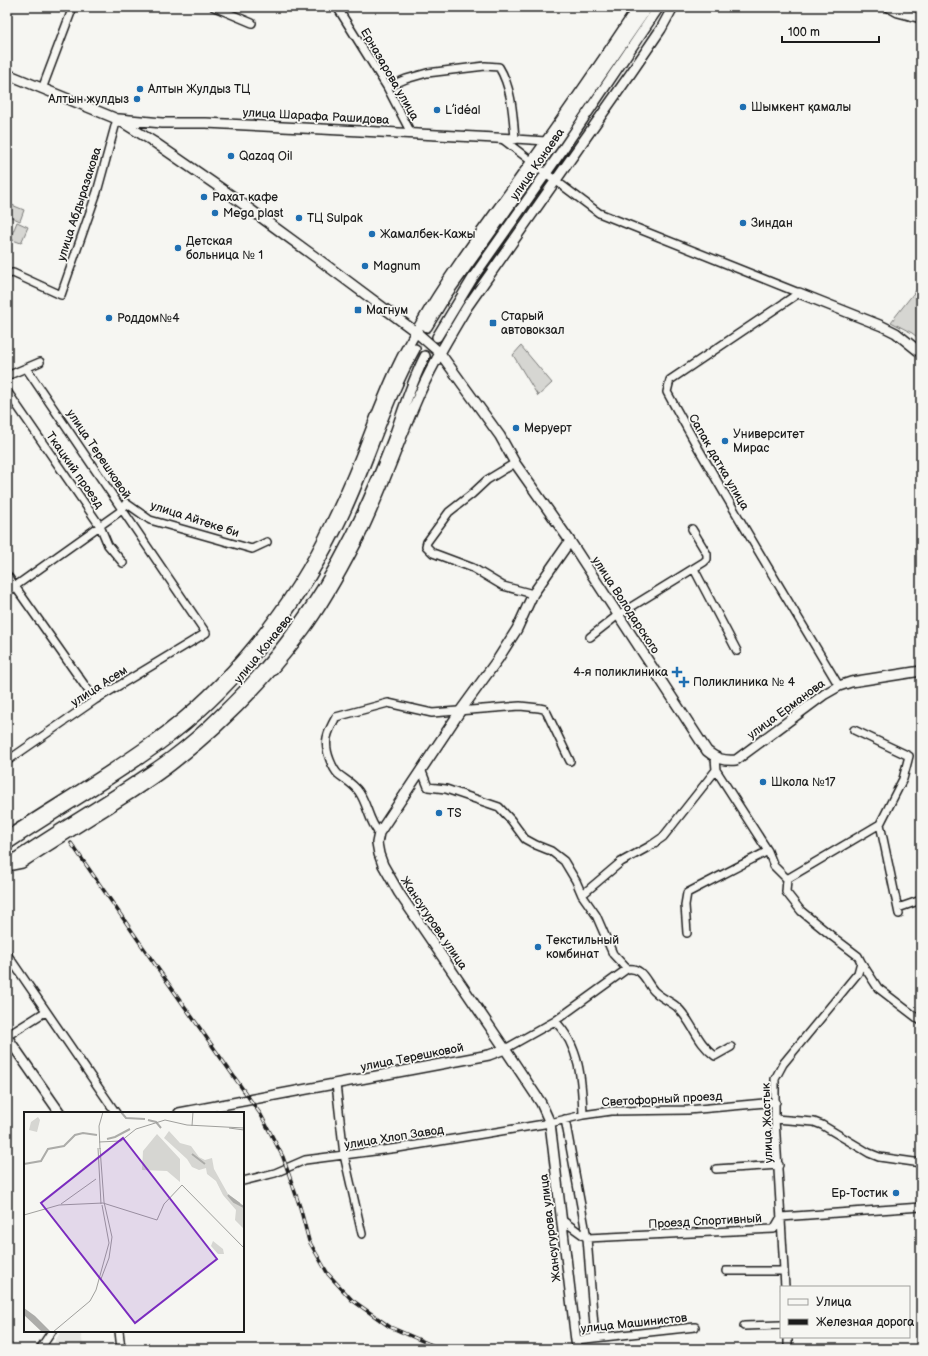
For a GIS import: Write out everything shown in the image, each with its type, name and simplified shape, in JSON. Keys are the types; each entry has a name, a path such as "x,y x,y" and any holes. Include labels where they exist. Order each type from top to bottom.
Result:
{"main road":[{"path":"7,836 114,768 156,738 200,701 225,677 251,648 279,612 305,572 331,524 371,431 386,391 400,360 416,332 441,290 535,164 546,141 638,7"},
{"name":"улица Конаева","path":"427,327 447,294 535,164 648,7"},
{"name":"улица Конаева","path":"437,337 474,276 546,172 566,146 659,7"},
{"path":"7,865 22,863 131,794 175,763 210,734 247,699 275,668 305,630 359,538 400,443 415,403 434,363 467,307 572,159 661,29 673,7"},
{"path":"889,7 898,12 921,18"},
{"name":"улица Шарафа Рашидова","path":"7,74 117,119 168,151 232,196 416,332"},
{"name":"улица Шарафа Рашидова","path":"117,119 162,123 206,123 411,132 515,139"},
{"path":"799,294 882,326 896,333 921,353"},
{"name":"улица Володарского","path":"416,332 440,353 500,436 516,463 570,541 707,751 715,758"},
{"name":"улица Конаева","path":"7,845 161,745 195,717 257,653 286,616 312,576 338,527 393,394 415,349"},
{"name":"улица Конаева","path":"7,865 127,787 170,757 205,728 242,693 269,663 298,626 322,590 352,534 392,440 418,369 425,356"},
{"path":"379,833 461,710 498,659 517,629 533,594 570,541"},
{"name":"улица Ерманова","path":"715,758 724,761 736,760 825,694 839,686 851,682 921,671"},
{"name":"Жансугурова улица","path":"379,833 377,844 379,854 398,893 541,1103 550,1123 576,1345"},
{"path":"7,1037 59,1112"},
{"name":"улица Терешковой","path":"192,1112 489,1054 505,1049"}],"street":[{"path":"42,89 73,7"},
{"path":"214,7 252,23"},
{"name":"Ерназарова улица","path":"337,7 387,87 411,132"},
{"path":"387,87 406,79 427,73 485,66 499,67 504,76 512,106 515,139 546,141"},
{"name":"улица Абдыразакова","path":"7,274 13,273 61,295 97,192 117,119"},
{"path":"501,138 599,213 799,294"},
{"name":"Сапак датка улица","path":"799,294 670,380 667,392 710,471 839,686"},
{"path":"7,376 40,362"},
{"name":"улица Терешковой","path":"26,368 206,633"},
{"name":"Ткацкий проезд","path":"7,391 100,526 108,545 122,564"},
{"path":"516,463 487,480 449,512 427,542 426,546 433,553 473,568 503,586 533,594"},
{"name":"улица Айтеке би","path":"122,510 126,503 150,520 252,549 267,542"},
{"path":"7,592 122,510"},
{"path":"590,636 618,615 704,562 708,556 692,529"},
{"path":"694,569 737,651"},
{"path":"7,575 95,700"},
{"name":"улица Асем","path":"7,761 95,700 206,633"},
{"path":"379,833 374,826 364,800 358,790 336,772 330,759 326,741 330,728 336,717 388,703 432,713 520,706 544,709 570,760"},
{"path":"787,879 880,824 903,779 909,756 854,730"},
{"path":"715,758 716,770 768,851 774,866 787,879 786,892 801,911 858,956 878,988 921,1021"},
{"path":"421,769 428,787 446,789 499,807 525,839 551,851 564,861 576,881 582,895 596,915 614,954 627,969 632,968 638,970 653,990 676,1007 707,1050 716,1056 731,1047"},
{"path":"582,895 621,862 663,837 716,770"},
{"path":"880,824 898,911 921,900"},
{"path":"687,933 687,893 768,851"},
{"path":"7,954 45,1012 115,1112"},
{"name":"улица Жастык","path":"785,1286 779,1166 775,1119 775,1078 783,1064 858,973 861,962"},
{"name":"улица Терешковой","path":"505,1049 555,1021 627,969"},
{"path":"7,1037 45,1012"},
{"path":"555,1021 567,1038 577,1059 581,1076 583,1115"},
{"path":"336,1084 344,1155 362,1234"},
{"name":"Светофорный проезд","path":"550,1123 583,1115 611,1111 688,1110 776,1102"},
{"path":"565,1119 587,1238 595,1338"},
{"path":"775,1119 814,1122 822,1125 869,1153 879,1157 921,1163"},
{"name":"улица Хлоп Завод","path":"244,1181 275,1174 306,1160 398,1148 550,1123"},
{"path":"716,1169 779,1166"},
{"path":"782,1217 921,1207"},
{"name":"Проезд Спортивный","path":"587,1238 774,1229 782,1217"},
{"path":"562,1220 587,1238"},
{"path":"726,1271 784,1271"},
{"path":"744,1326 780,1325"},
{"name":"улица Машинистов","path":"576,1345 595,1338 695,1327"},
{"path":"40,1349 51,1332"},
{"path":"119,1332 121,1349"},
{"path":"788,1338 788,1349"}],"shaded area":[{"path":"7,203 24,210 20,221 7,215"},
{"path":"17,222 28,227 21,243 10,239"},
{"path":"921,284 921,340 912,333 891,322"},
{"path":"521,346 552,383 538,396 513,355"},
{"path":"60,1332 80,1332 84,1349 50,1349"}],"tunnel":[{"path":"415,349 427,327"},
{"path":"425,356 437,337"}],"railway":[{"path":"71,843 261,1115 283,1157 300,1207 309,1241 328,1274 352,1300 390,1327 441,1349"}],"place":[{"name":"Алтын Жулдыз ТЦ","path":"140,89"},
{"name":"Алтын жулдыз","path":"137,99"},
{"name":"Шымкент қамалы","path":"743,107"},
{"name":"L’idéal","path":"437,110"},
{"name":"Qazaq Oil","path":"231,156"},
{"name":"Рахат кафе","path":"204,197"},
{"name":"Mega plast","path":"215,213"},
{"name":"ТЦ Sulpak","path":"299,218"},
{"name":"Зиндан","path":"743,223"},
{"name":"Жамалбек-Кажы","path":"372,234"},
{"name":"Детская больница № 1","path":"178,248"},
{"name":"Magnum","path":"365,266"},
{"name":"Магнум","path":"358,310"},
{"name":"Роддом№4","path":"109,318"},
{"name":"Старый автовокзал","path":"493,323"},
{"name":"Меруерт","path":"516,428"},
{"name":"Университет Мирас","path":"725,441"},
{"name":"4-я поликлиника","path":"677,672"},
{"name":"Поликлиника № 4","path":"684,682"},
{"name":"Школа №17","path":"763,782"},
{"name":"TS","path":"439,813"},
{"name":"Текстильный комбинат","path":"538,947"},
{"name":"Ер-Тостик","path":"896,1193"}]}
